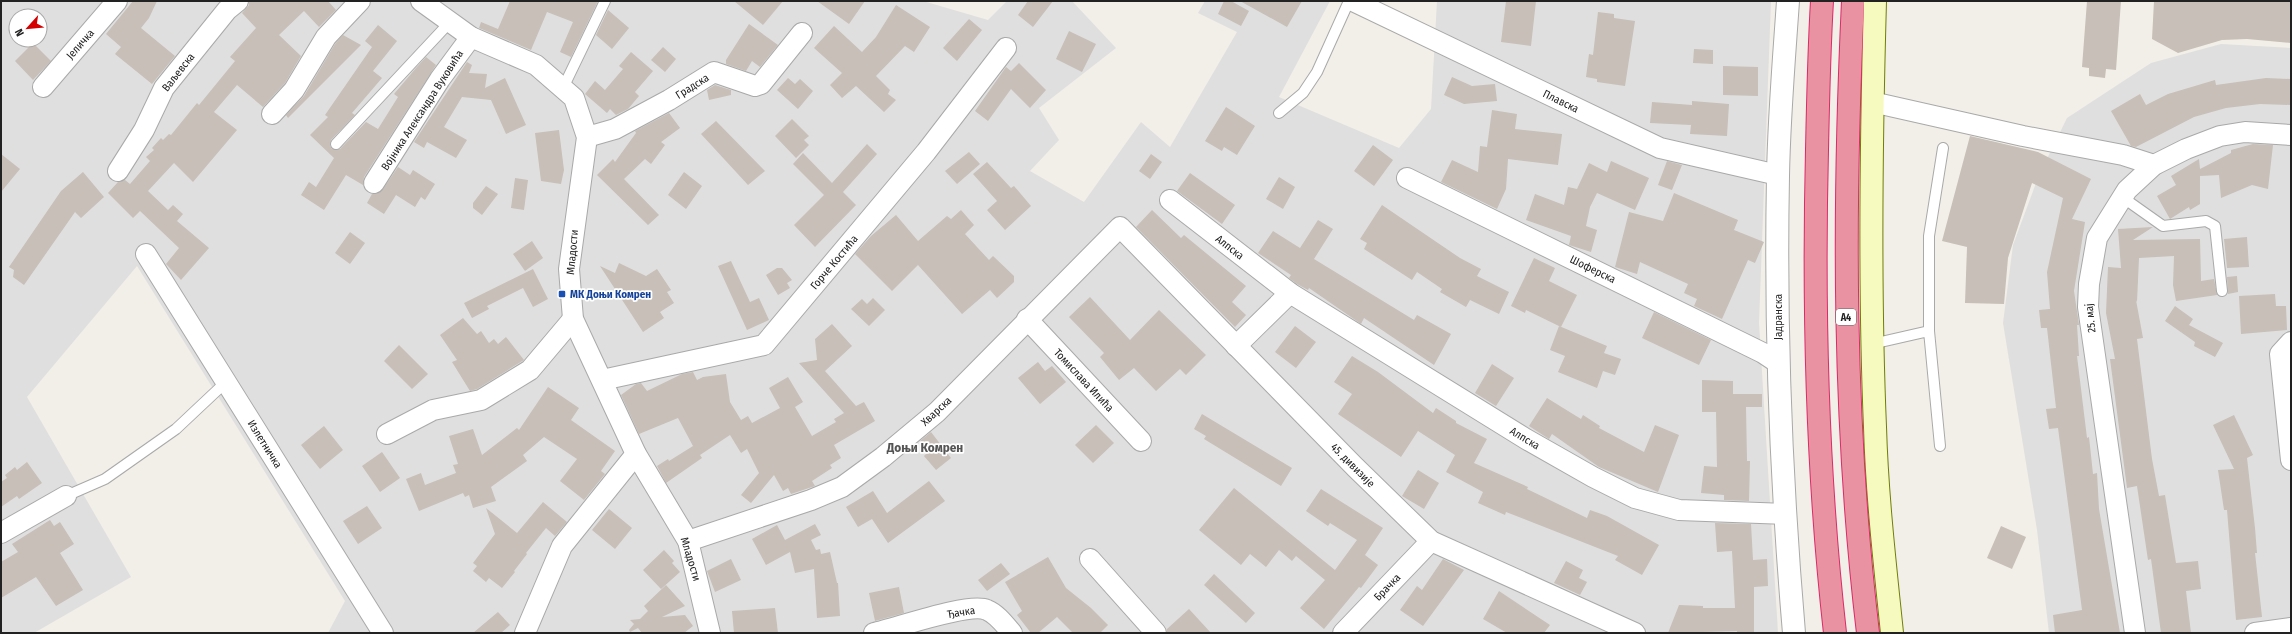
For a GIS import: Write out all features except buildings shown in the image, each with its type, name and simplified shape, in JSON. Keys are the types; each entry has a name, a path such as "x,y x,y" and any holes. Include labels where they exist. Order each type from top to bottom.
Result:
{"highway":[{"path":"1822,1 1818,88 1815,315 1824,512 1835,633"},
{"name":"A4","path":"1853,1 1846,180 1847,360 1857,533 1868,633"}],"main road":[{"path":"1876,1 1870,210 1874,428 1892,633"}],"street":[{"name":"Јеличка","path":"43,87 117,1"},
{"name":"Ваљевска","path":"118,171 144,130 164,88 227,10 238,1"},
{"path":"272,114 294,90 326,36 360,1"},
{"name":"Младости","path":"421,1 471,37 536,65 574,98 587,137 569,269 573,319 636,454 688,541 710,633"},
{"name":"Плавска","path":"1353,1 1660,148 1778,175"},
{"name":"Јадранска","path":"1788,1 1778,175 1778,363 1784,514 1794,633"},
{"name":"Градска","path":"587,137 615,129 669,100 714,72 755,86 761,84 802,33"},
{"name":"Војника Александра Вуковића","path":"374,183 440,79 471,37"},
{"name":"Горче Костића","path":"602,380 764,345 926,152 1006,48"},
{"path":"1872,102 2023,136 2123,155 2154,165"},
{"name":"25. мај","path":"2136,633 2088,307 2088,284 2097,238 2127,190 2154,165 2186,149 2220,136 2245,132 2291,135"},
{"name":"Шоферска","path":"1407,178 1763,353 1778,363"},
{"name":"Алпска","path":"1170,200 1290,293 1526,439 1593,478 1635,498 1679,510 1784,514"},
{"name":"Хварска","path":"688,541 811,500 842,487 883,457 937,412 1027,319 1120,227"},
{"name":"45. дивизије","path":"1120,227 1355,467 1431,541 1627,632"},
{"name":"Излетничка","path":"146,254 383,633"},
{"path":"1236,346 1290,293"},
{"path":"387,434 434,410 481,400 530,370 573,319"},
{"name":"Томислава Илића","path":"1027,319 1141,441"},
{"path":"2286,348 2291,460"},
{"path":"525,633 562,546 636,454"},
{"path":"1,533 66,496"},
{"name":"Брачка","path":"1343,633 1431,541"},
{"path":"1090,559 1156,633"},
{"name":"Ђачка","path":"874,633 905,630 962,610 977,608 988,610 997,616 1012,633"},
{"path":"2254,633 2291,628"}],"lane":[{"path":"563,88 605,1"},
{"path":"1279,114 1303,93 1317,72 1349,1"},
{"path":"336,144 450,22"},
{"path":"1940,446 1929,331 1929,236 1943,148"},
{"path":"2122,197 2163,226 2206,221 2215,226 2222,291"},
{"path":"1872,344 1929,331"},
{"path":"66,496 105,479 170,434 226,382"}],"shaded area":[{"path":"1,1 923,1 988,20 1007,1 1072,1 1116,48 1039,108 1059,140 1030,171 1084,202 1141,122 1170,147 1237,32 1198,13 1205,1 1330,1 1279,97 1399,148 1431,109 1437,1 1771,1 1759,323 1778,633 328,633 345,601 137,266 27,397 131,577 34,633 1,633"},
{"path":"2221,44 2291,48 2291,633 2049,633 2037,530 2003,323 2013,245 2039,175 2067,118 2151,63"}],"place":[{"name":"МК Доњи Комрен","path":"562,294"}],"district":[{"name":"Доњи Комрен","path":"925,447"}]}
